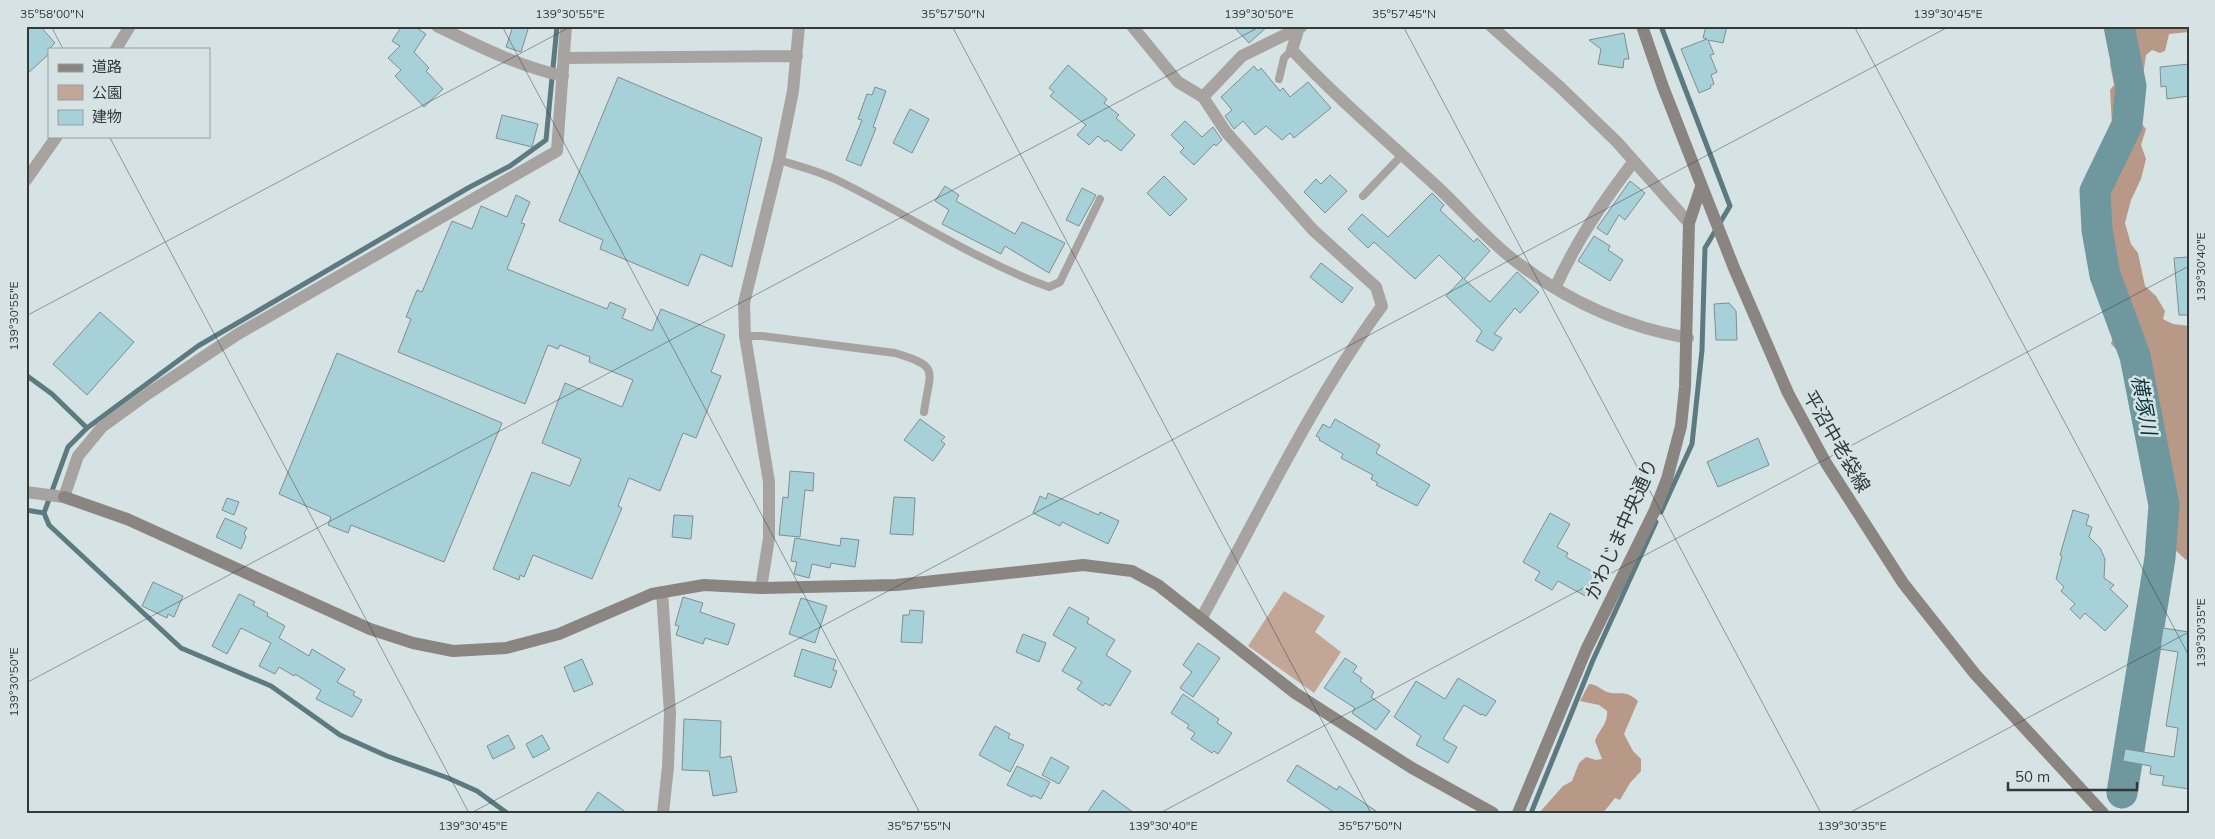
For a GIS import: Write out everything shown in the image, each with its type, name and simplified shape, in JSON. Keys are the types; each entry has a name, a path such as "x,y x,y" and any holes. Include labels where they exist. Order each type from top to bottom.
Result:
{"street":[{"path":"117,48 130,26"},
{"path":"437,26 536,70 563,76"},
{"path":"64,497 78,456 102,427 149,393 238,334 557,151 566,26"},
{"path":"761,588 769,538 769,482 745,336 744,303 779,160 793,91 798,26"},
{"path":"1132,26 1178,82 1203,97 1226,132 1307,224 1376,287 1382,306 1362,334 1316,409 1201,619"},
{"path":"1492,26 1560,87 1634,161 1690,223"},
{"name":"平沼中老袋線","path":"1642,26 1701,187 1788,393 1826,464 1904,583 1975,674 2103,813"},
{"path":"1203,97 1242,56 1300,28"},
{"path":"1300,28 1292,50 1324,84 1514,260 1555,288 1619,320 1688,338"},
{"path":"564,58 797,56"},
{"path":"26,180 56,138"},
{"path":"1555,288 1570,254 1597,209 1634,161"},
{"name":"かわじま中央通り","path":"1518,813 1586,650 1655,510 1667,479 1680,426 1688,338 1690,223 1701,187"},
{"path":"26,492 64,497 127,519 370,629 413,643 453,651 506,648 559,634 652,594 704,586 761,588 896,585 1083,565 1132,572 1158,585 1295,693 1412,768 1494,813"},
{"path":"662,592 670,713 668,767 663,813"}],"lane":[{"path":"1278,79 1284,58 1292,50"},
{"path":"1363,196 1402,155"},
{"path":"779,160 835,179 947,241 1018,276 1049,287 1060,282 1100,199"},
{"path":"745,336 762,336 895,353 915,359 926,364 931,372 924,412"}],"green space":[{"path":"1284,591 1325,616 1315,632 1341,652 1314,693 1248,646"}],"shaded area":[{"path":"2103,26 2189,26 2189,32 2169,34 2165,51 2160,53 2152,50 2146,55 2137,118 2146,129 2141,145 2146,159 2125,223 2131,244 2138,253 2145,286 2156,296 2165,311 2163,319 2173,324 2189,326 2189,558 2186,560 2174,549 2170,547 2166,550 2157,544 2158,538 2165,531 2155,524 2151,475 2140,444 2141,435 2137,421 2131,412 2136,399 2129,385 2132,373 2128,361 2111,344 2114,333 2114,319 2101,286 2109,272 2107,261 2091,258 2087,232 2092,200 2090,190 2107,158 2112,125 2110,90 2114,85 2110,64 2112,56 2119,53 2116,41"},
{"path":"1589,684 1611,693 1628,694 1638,701 1624,734 1633,751 1641,759 1641,771 1630,783 1620,800 1615,798 1603,813 1539,813 1563,786 1572,781 1579,763 1586,757 1596,760 1602,759 1595,741 1605,723 1607,711 1599,705 1580,701"}],"building":[{"path":"31,26 40,26 55,43 48,48 48,55 26,75 26,31"},
{"path":"402,26 414,26 426,34 414,52 429,68 426,71 443,89 424,107 395,76 401,70 388,58 400,46 392,41"},
{"path":"513,26 529,26 521,52 506,47"},
{"path":"1233,26 1268,26 1249,43"},
{"path":"1706,26 1727,26 1723,43 1708,40 1714,54 1710,55 1717,72 1711,75 1714,84 1710,86 1711,88 1699,93 1681,49 1707,39 1703,38"},
{"path":"1624,33 1629,59 1624,59 1623,68 1598,64 1601,49 1589,40"},
{"path":"2189,64 2189,96 2167,99 2166,86 2161,87 2160,67"},
{"path":"1068,65 1107,99 1104,103 1119,115 1116,118 1135,135 1121,151 1107,140 1105,142 1098,136 1089,145 1077,135 1086,125 1050,96 1054,92 1049,88"},
{"path":"1254,66 1258,71 1261,68 1280,91 1283,88 1290,97 1308,82 1331,108 1294,138 1290,133 1282,140 1266,126 1255,135 1243,121 1234,129 1225,116 1232,110 1221,97"},
{"path":"618,77 762,138 732,267 701,254 688,286 600,249 603,240 559,221"},
{"path":"875,87 886,91 873,127 876,128 861,166 846,160 862,120 858,119 867,94 872,95"},
{"path":"910,109 929,119 912,153 893,143"},
{"path":"502,115 538,124 532,147 496,138"},
{"path":"1185,121 1202,137 1213,127 1222,140 1216,146 1214,144 1194,165 1180,152 1184,148 1171,135"},
{"path":"1330,175 1347,191 1325,213 1304,192 1316,179 1321,184"},
{"path":"1164,176 1187,199 1170,216 1147,193"},
{"path":"1630,181 1645,193 1625,220 1619,215 1607,235 1597,228"},
{"path":"945,186 959,195 956,201 1015,234 1022,222 1065,243 1049,273 1005,246 1001,254 942,224 949,210 935,201"},
{"path":"1082,188 1096,195 1079,226 1066,220"},
{"path":"1432,193 1444,205 1440,210 1474,242 1477,238 1490,251 1464,279 1490,302 1517,272 1539,292 1520,313 1515,308 1494,334 1502,338 1493,351 1476,341 1482,331 1446,296 1463,278 1439,255 1415,279 1374,242 1368,248 1348,229 1362,214 1388,237"},
{"path":"516,195 530,202 521,223 525,224 507,269 607,309 610,302 626,309 622,318 652,331 661,309 725,335 711,372 721,376 696,438 683,433 660,491 629,478 618,506 622,508 592,579 533,555 524,577 520,575 519,580 493,569 532,472 570,486 581,459 542,443 565,383 622,407 633,380 589,362 590,357 560,345 558,349 548,345 525,404 398,352 411,319 406,317 417,290 422,292 452,221 472,229 481,206 507,217"},
{"path":"1594,236 1610,246 1608,250 1623,260 1610,281 1578,261"},
{"path":"2189,257 2189,315 2179,315 2174,258"},
{"path":"1321,263 1353,288 1342,303 1310,277"},
{"path":"1729,303 1736,311 1737,340 1716,340 1714,304"},
{"path":"100,312 134,342 87,395 53,364"},
{"path":"337,353 502,423 444,562 351,525 348,533 328,525 331,517 279,494"},
{"path":"920,419 945,437 941,441 945,444 933,461 904,440"},
{"path":"1335,419 1380,445 1376,453 1430,485 1417,506 1376,485 1378,483 1371,479 1373,475 1341,458 1343,454 1319,440 1320,438 1316,436 1323,424 1330,428"},
{"path":"1758,438 1769,465 1718,487 1707,462"},
{"path":"790,471 814,473 813,491 805,490 800,537 779,535 783,497 788,498"},
{"path":"1048,493 1099,515 1100,512 1119,521 1108,544 1062,522 1060,526 1033,513 1040,496 1046,499"},
{"path":"894,497 915,498 913,535 890,534"},
{"path":"227,498 239,502 234,515 222,510"},
{"path":"2073,510 2089,515 2086,525 2092,527 2089,537 2100,548 2105,559 2104,578 2114,585 2110,589 2128,606 2105,631 2085,613 2080,619 2070,609 2075,604 2061,591 2064,587 2056,579 2062,556 2060,555"},
{"path":"1550,513 1570,524 1557,547 1568,553 1566,557 1599,575 1587,597 1558,581 1552,590 1535,580 1540,572 1523,562"},
{"path":"674,515 693,516 691,539 672,537"},
{"path":"225,518 247,528 244,533 246,537 241,549 216,537"},
{"path":"795,538 840,546 841,538 859,540 855,567 831,563 830,568 812,564 809,578 794,574 797,562 791,561"},
{"path":"153,582 183,596 174,617 168,614 167,618 142,606"},
{"path":"239,594 255,602 253,605 268,613 267,616 285,626 279,638 309,656 312,649 345,669 337,682 355,692 353,695 362,700 352,717 316,699 321,690 295,674 294,676 279,667 275,674 259,666 271,643 241,628 227,654 212,646"},
{"path":"683,597 703,603 700,612 735,624 728,645 705,638 703,644 676,635 679,626 675,625"},
{"path":"801,598 827,606 815,643 789,634"},
{"path":"1069,607 1089,618 1087,623 1115,640 1106,655 1131,671 1110,706 1105,703 1103,706 1077,689 1082,682 1062,671 1076,648 1053,635"},
{"path":"910,610 924,611 922,643 901,642 903,615 909,615"},
{"path":"2163,628 2189,632 2189,789 2162,785 2164,776 2150,774 2151,766 2123,761 2125,749 2174,757 2178,728 2166,726 2178,652 2160,649"},
{"path":"1023,634 1046,643 1039,662 1016,652"},
{"path":"1198,643 1220,658 1193,697 1180,688 1192,672 1183,665"},
{"path":"802,649 836,660 833,670 837,671 831,688 794,676"},
{"path":"1345,658 1357,666 1353,672 1362,678 1360,681 1374,692 1371,697 1390,711 1376,730 1352,713 1355,708 1324,688"},
{"path":"582,659 593,684 574,692 564,667"},
{"path":"1458,678 1496,701 1486,716 1464,705 1443,739 1457,747 1448,763 1416,745 1421,736 1394,717 1416,681 1445,699"},
{"path":"1183,694 1219,719 1217,723 1232,733 1218,754 1214,751 1212,753 1191,739 1195,733 1187,728 1189,725 1171,713"},
{"path":"684,719 721,721 720,758 731,756 737,792 713,796 709,771 682,770"},
{"path":"995,726 1010,734 1008,738 1024,745 1010,772 979,755"},
{"path":"508,735 515,748 493,759 487,746"},
{"path":"542,735 550,749 533,758 526,744"},
{"path":"1051,757 1069,767 1059,784 1042,775"},
{"path":"1297,765 1337,790 1339,786 1379,813 1335,813 1287,781"},
{"path":"1017,766 1050,782 1041,799 1033,795 1032,797 1007,785"},
{"path":"1103,790 1134,813 1087,813"},
{"path":"598,792 627,813 584,813"}],"waterway":[{"path":"507,813 477,791 448,778 387,756 340,735 271,686 181,648 49,525 44,513 68,447 87,428 198,346 468,188 510,166 546,140 557,26"},
{"path":"1661,26 1730,206 1705,248 1702,350 1692,444 1661,512"},
{"name":"横塚川","path":"2119,26 2131,86 2127,125 2095,191 2097,230 2105,275 2135,356 2164,505 2160,558 2122,793"},
{"path":"26,375 52,394 87,428"},
{"path":"26,510 44,513"},
{"path":"1531,813 1593,660 1656,522"}]}
